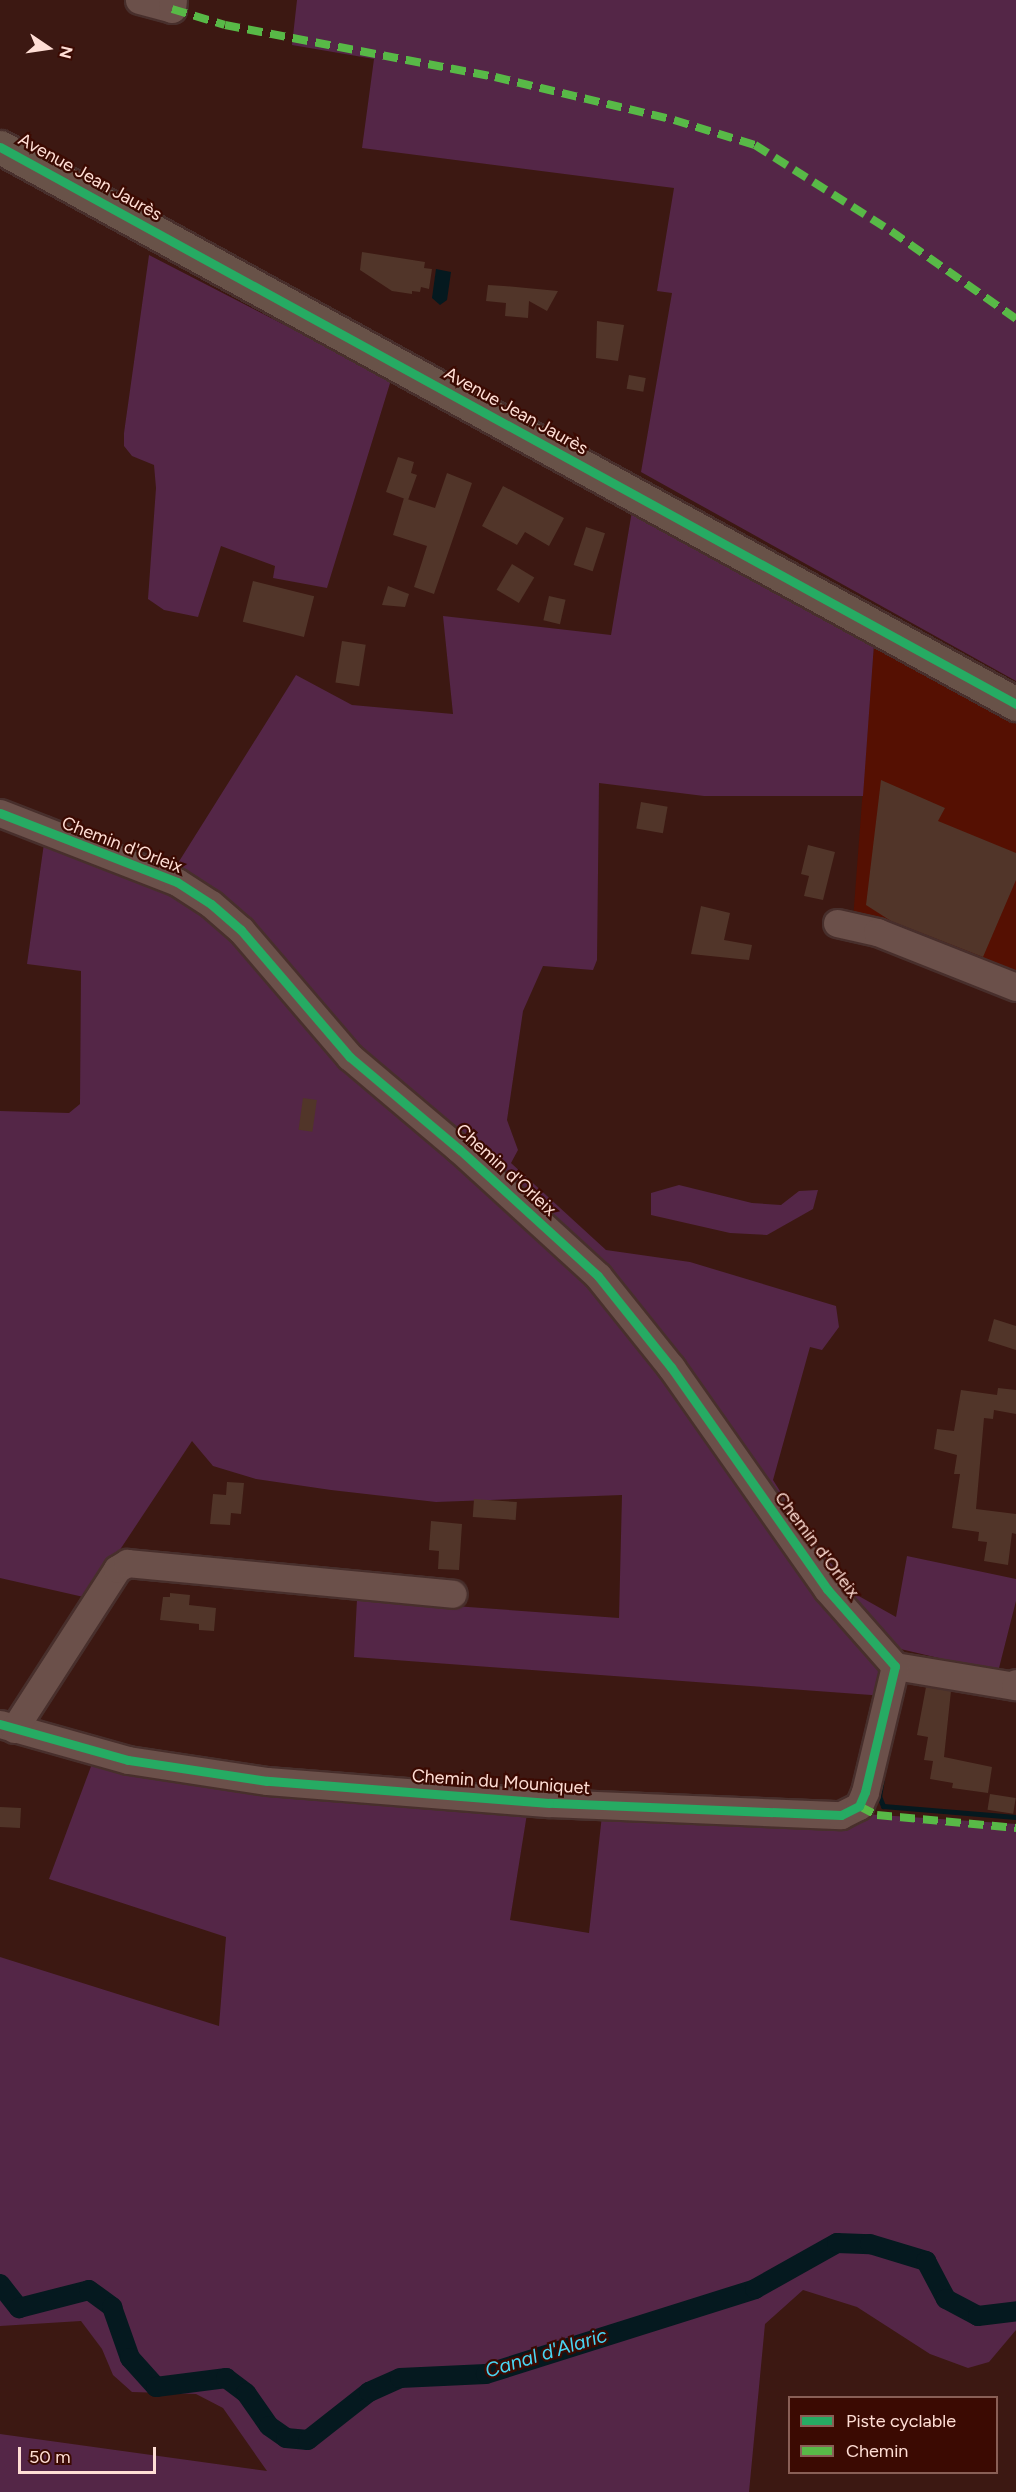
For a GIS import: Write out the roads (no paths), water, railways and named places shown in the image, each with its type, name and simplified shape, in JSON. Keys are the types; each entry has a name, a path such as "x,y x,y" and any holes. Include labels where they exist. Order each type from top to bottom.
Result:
{"main road":[{"name":"Avenue Jean Jaurès","path":"0,147 1016,704"}],"street":[{"path":"139,0 172,9 173,0"},
{"name":"Chemin d'Orleix","path":"0,813 177,882 211,904 240,930 350,1056 459,1149 598,1276 671,1366 827,1589 895,1666"},
{"path":"837,923 878,932 1016,987"},
{"path":"7,1726 117,1569 127,1563 453,1594"},
{"path":"895,1666 1016,1686"},
{"name":"Chemin du Mouniquet","path":"7,1726 128,1760 267,1781 549,1803 841,1815 859,1806 865,1792 895,1666"}],"water":[{"path":"436,269 451,272 447,300 440,305 432,298"}],"waterway":[{"path":"882,1778 879,1796 883,1806 1016,1817"},
{"name":"Canal d'Alaric","path":"0,2284 19,2308 89,2290 112,2307 130,2358 156,2387 226,2378 246,2393 269,2426 286,2438 308,2440 369,2392 400,2378 486,2374 755,2289 837,2243 870,2244 926,2261 946,2299 978,2316 1016,2311"}]}
